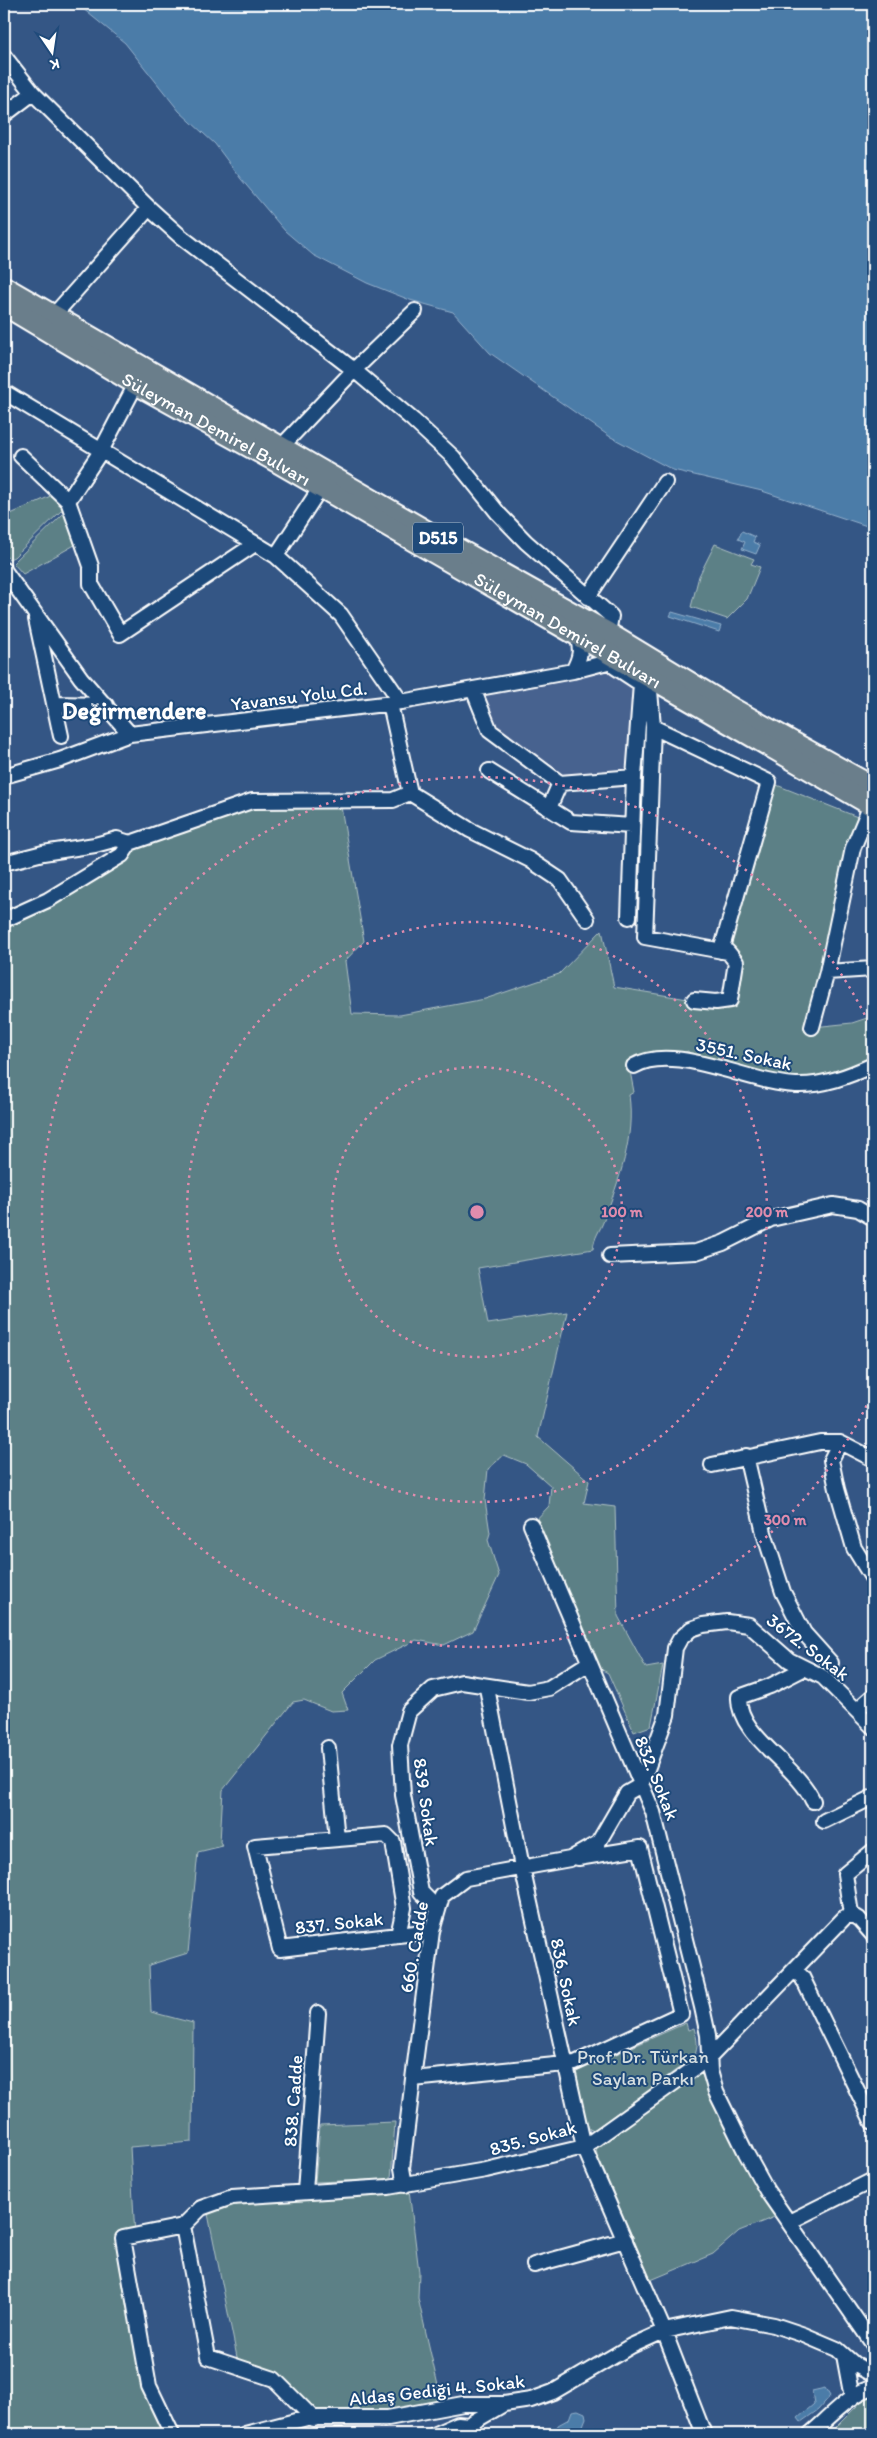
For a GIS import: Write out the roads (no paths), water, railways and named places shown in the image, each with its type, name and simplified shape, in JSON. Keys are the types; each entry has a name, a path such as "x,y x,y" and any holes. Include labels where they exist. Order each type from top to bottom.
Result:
{"highway":[{"name":"Süleyman Demirel Bulvarı","path":"4,287 282,446 426,531 608,633 740,713 873,799"},
{"name":"Süleyman Demirel Bulvarı","path":"4,305 44,326 136,384 321,487 576,634 610,661 873,799"}],"street":[{"path":"4,56 33,93 149,208 180,236 354,370 454,456 498,513 526,542 611,616 608,633"},
{"path":"4,115 33,93"},
{"path":"54,315 149,208"},
{"path":"282,446 354,370 415,311"},
{"path":"68,501 101,452 136,384"},
{"path":"4,392 276,556 341,615 396,703 410,793 470,830 530,860 560,880 587,919"},
{"path":"21,456 68,501 91,566 91,584 120,634 255,544"},
{"path":"588,596 665,482"},
{"path":"276,556 321,487"},
{"path":"5,575 35,613 81,678 130,734"},
{"path":"35,613 61,736"},
{"path":"573,671 582,647 576,634"},
{"path":"610,661 612,666 650,690 653,727 644,937 728,952 736,962 730,1000 716,1002 694,1000"},
{"name":"Yavansu Yolu Cd.","path":"4,776 60,760 130,734 396,703 573,671 610,661"},
{"path":"629,917 634,777 641,684"},
{"path":"473,689 490,731 560,783 634,777"},
{"path":"54,704 106,705"},
{"path":"653,727 769,782 721,951"},
{"path":"489,771 572,822 632,826"},
{"path":"549,808 560,783"},
{"path":"4,863 43,853 95,845 116,839 130,843 252,801 393,800 410,793"},
{"path":"812,1027 827,972 853,848 873,799"},
{"path":"4,920 48,900 122,855 130,843"},
{"path":"827,972 873,970"},
{"name":"3551. Sokak","path":"634,1066 643,1061 667,1058 694,1062 740,1076 796,1085 841,1079 873,1066"},
{"path":"610,1256 696,1252 723,1243 771,1219 832,1205 858,1209 873,1218"},
{"path":"712,1466 748,1463 820,1442 840,1442 873,1459"},
{"path":"840,1442 831,1460 837,1489 854,1548 873,1579"},
{"path":"748,1463 764,1533 783,1592 804,1633 831,1663"},
{"name":"832. Sokak","path":"531,1525 653,1812 664,1849 704,2014 710,2056 710,2071 716,2092 746,2153 768,2192 873,2342"},
{"name":"3672. Sokak","path":"641,1785 667,1715 675,1648 680,1639 690,1629 715,1622 749,1625 790,1660 823,1676 873,1727"},
{"name":"839. Sokak","path":"438,1909 421,1892 403,1795 400,1745 409,1711 433,1689 462,1682 487,1688 528,1692 549,1688 589,1663"},
{"path":"805,1668 770,1686 739,1697 739,1707 747,1724 798,1776 807,1788 813,1801"},
{"name":"836. Sokak","path":"487,1688 522,1867 564,2064 584,2146 664,2331 704,2434"},
{"path":"857,1710 873,1696"},
{"path":"328,1748 337,1839 386,1835 393,1842 404,1908 398,1935"},
{"name":"660. Cadde","path":"405,2185 402,2168 413,2079 432,1931 442,1896 466,1878 570,1859 598,1843 627,1793 641,1785"},
{"path":"824,1821 873,1797"},
{"name":"837. Sokak","path":"337,1839 255,1846 280,1948 432,1931"},
{"path":"413,2079 574,2063 681,2014 640,1848 570,1859"},
{"path":"873,1851 845,1874 851,1914 860,1919 873,1935"},
{"name":"835. Sokak","path":"183,2226 201,2208 232,2197 405,2185 486,2170 584,2146 710,2056 845,1917 851,1914"},
{"path":"795,1970 802,1977 873,2123"},
{"name":"838. Cadde","path":"305,2191 318,2013"},
{"path":"693,2068 704,2066 710,2071"},
{"path":"789,2222 873,2180"},
{"path":"172,2434 149,2386 123,2238 183,2226 208,2357 274,2379 314,2419"},
{"path":"534,2265 625,2240"},
{"name":"Aldaş Gediği 4. Sokak","path":"245,2434 285,2423 314,2419 388,2418 463,2404 504,2404 531,2400 553,2392 632,2346 664,2331 730,2317 753,2320 804,2335 838,2349 854,2364 873,2375"},
{"path":"844,2355 852,2398"},
{"path":"810,2434 852,2398 868,2388 873,2388"},
{"path":"435,2434 458,2424 473,2430 504,2404"}],"district":[{"name":"Değirmendere","path":"134,710"}],"park label":[{"name":"Prof. Dr. Türkan Saylan Parkı","path":"643,2067"}]}
